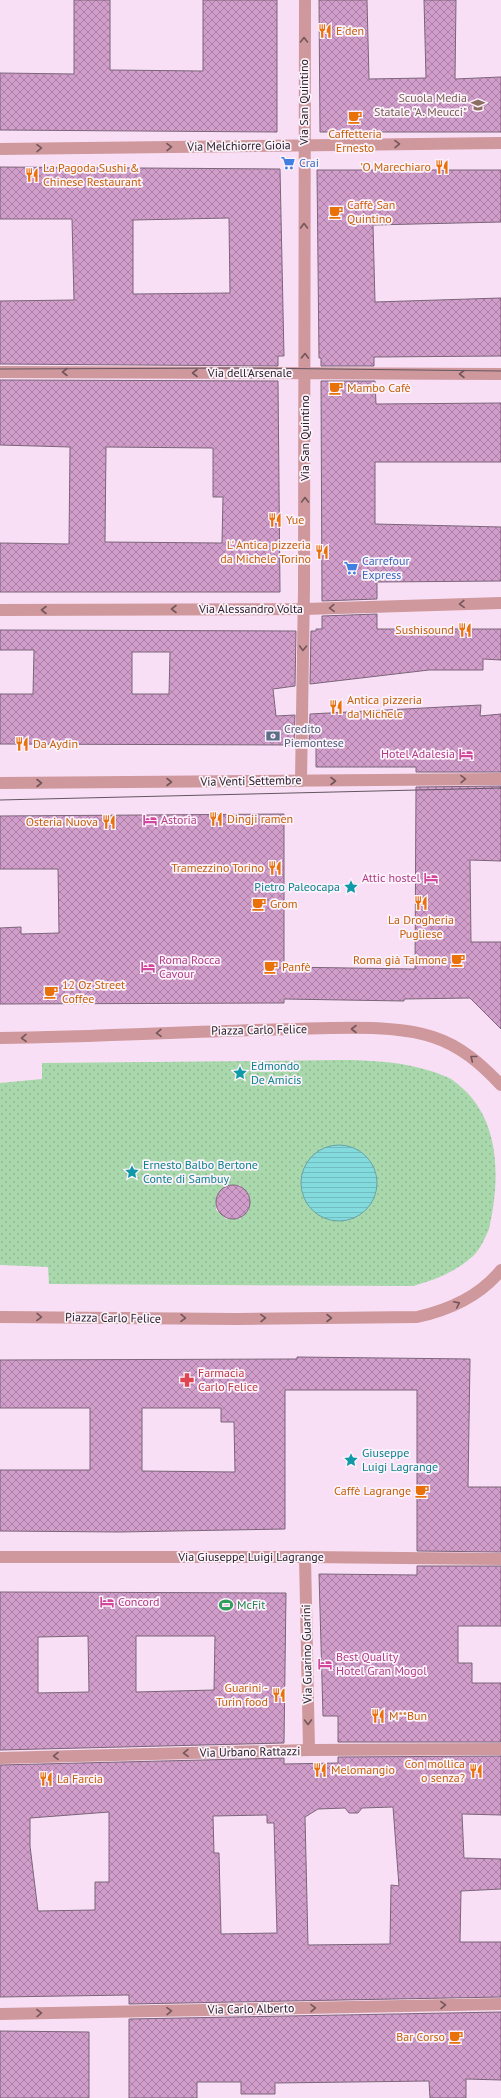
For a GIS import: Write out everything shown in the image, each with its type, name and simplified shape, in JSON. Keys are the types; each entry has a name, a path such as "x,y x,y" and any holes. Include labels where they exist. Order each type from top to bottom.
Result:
{"street":[{"name":"Via San Quintino","path":"301,781 304,609 304,0"},
{"name":"Via Melchiorre Gioia","path":"0,149 501,143"},
{"name":"Via dell'Arsenale","path":"0,372 501,374"},
{"name":"Via Alessandro Volta","path":"0,610 304,609 501,603"},
{"name":"Via Venti Settembre","path":"0,783 501,779"},
{"name":"Piazza Carlo Felice","path":"0,1038 229,1030 393,1030 432,1036 455,1046 482,1066 501,1085"},
{"name":"Piazza Carlo Felice","path":"0,1317 236,1319 417,1317 433,1313 463,1301 488,1284 501,1270"},
{"name":"Via Giuseppe Luigi Lagrange","path":"0,1557 305,1557 501,1559"},
{"name":"Via Guarino Guarini","path":"305,1557 309,1750"},
{"name":"Via Urbano Rattazzi","path":"0,1758 309,1750 501,1749"},
{"name":"Via Carlo Alberto","path":"0,2014 501,2004"}],"shaded area":[{"path":"353,1060 395,1063 434,1072 451,1079 467,1093 480,1109 488,1127 493,1146 495,1167 495,1188 489,1229 477,1251 459,1267 444,1275 413,1286 49,1284 48,1267 0,1265 0,1083 42,1079 42,1063","holes":["227,1185 240,1185 249,1195 249,1210 240,1219 226,1219 216,1210 216,1196"]},
{"path":"339,1145 353,1148 366,1156 374,1169 377,1183 374,1197 366,1210 353,1218 339,1221 325,1218 312,1210 304,1197 301,1183 304,1169 312,1156 325,1148"}],"building":[{"path":"74,0 110,0 110,70 203,71 203,0 277,0 277,132 0,130 0,73 74,74"},
{"path":"319,0 367,0 369,79 426,78 424,0 456,0 455,79 501,77 501,132 320,132"},
{"path":"0,167 280,169 284,356 278,356 278,366 0,364 0,301 74,300 72,219 0,219","holes":["229,218 230,293 133,294 133,220"]},
{"path":"317,170 501,170 501,222 373,225 375,302 501,298 501,356 374,357 374,366 321,366 321,358 319,358"},
{"path":"0,380 278,381 280,592 0,592 0,543 69,544 70,447 0,445","holes":["106,447 213,448 213,497 223,497 222,543 105,542"]},
{"path":"321,381 375,381 376,404 501,403 501,462 375,462 375,524 501,527 501,581 377,582 377,599 322,601"},
{"path":"377,614 377,629 501,629 501,660 483,659 483,670 429,670 310,684 311,631 322,629 322,616"},
{"path":"0,630 296,631 295,686 273,689 276,716 295,715 294,745 0,744 0,694 33,694 34,650 0,650","holes":["132,652 170,652 169,694 132,694"]},
{"path":"481,705 480,716 501,714 501,772 416,772 416,767 316,767 316,745 309,745 310,714"},
{"path":"501,786 501,861 470,860 471,942 501,942 501,1029 470,998 404,999 404,1001 284,999 284,1003 0,1004 0,928 21,927 21,934 59,933 58,869 0,869 0,816 284,814 284,967 415,969 416,787"},
{"path":"230,1185 236,1185 240,1186 247,1192 250,1202 249,1209 243,1216 236,1219 230,1219 226,1218 219,1212 216,1205 216,1199 217,1195 223,1188"},
{"path":"297,1357 470,1359 468,1487 501,1487 501,1552 417,1551 417,1390 285,1390 285,1529 120,1532 0,1531 0,1470 90,1470 90,1408 0,1408 0,1360 297,1359","holes":["142,1408 221,1408 221,1422 234,1422 235,1472 142,1471"]},
{"path":"417,1566 501,1566 501,1626 458,1626 458,1663 472,1663 472,1683 501,1683 501,1742 338,1742 338,1716 323,1716 319,1574 417,1575"},
{"path":"0,1592 286,1593 284,1743 0,1750","holes":["88,1636 89,1692 38,1693 38,1637","136,1636 215,1636 214,1690 136,1692"]},
{"path":"501,1756 501,1815 462,1814 464,1858 501,1859 501,1889 461,1891 460,1942 501,1942 501,1997 129,2004 129,1995 0,1997 0,1765 284,1758 284,1764 338,1763 338,1757","holes":["393,1807 399,1886 391,1885 390,1944 308,1945 305,1817 318,1809 345,1808 349,1813 358,1813 362,1808","109,1812 109,1882 95,1882 95,1910 38,1911 30,1846 30,1818","267,1815 267,1823 274,1823 277,1933 221,1934 219,1853 214,1853 213,1816"]},
{"path":"501,2012 501,2080 466,2079 466,2098 430,2098 429,2081 275,2083 275,2094 241,2094 241,2082 197,2082 197,2098 129,2098 129,2019"},
{"path":"0,2031 89,2032 89,2098 0,2098"}],"tram line":[{"path":"0,369 249,368 501,371"},
{"path":"0,800 501,788"}],"place":[{"name":"E'den","path":"325,31"},
{"name":"Scuola Media Statale \"A. Meucci\"","path":"478,105"},
{"name":"Caffetteria Ernesto","path":"355,117"},
{"name":"Crai","path":"288,163"},
{"name":"'O Marechiaro","path":"442,167"},
{"name":"La Pagoda Sushi & Chinese Restaurant","path":"32,175"},
{"name":"Caffè San Quintino","path":"336,212"},
{"name":"Mambo Cafè","path":"336,388"},
{"name":"Yue","path":"275,520"},
{"name":"L' Antica pizzeria da Michele Torino","path":"322,552"},
{"name":"Carrefour Express","path":"351,568"},
{"name":"Sushisound","path":"465,630"},
{"name":"Antica pizzeria da Michele","path":"336,707"},
{"name":"Credito Piemontese","path":"273,736"},
{"name":"Da Aydin","path":"22,744"},
{"name":"Hotel Adalesia","path":"466,754"},
{"name":"Dingji ramen","path":"216,819"},
{"name":"Astoria","path":"150,820"},
{"name":"Osteria Nuova","path":"109,822"},
{"name":"Tramezzino Torino","path":"275,868"},
{"name":"Attic hostel","path":"431,878"},
{"name":"Pietro Paleocapa","path":"351,887"},
{"name":"La Drogheria Pugliese","path":"421,903"},
{"name":"Grom","path":"259,904"},
{"name":"Roma già Talmone","path":"458,960"},
{"name":"Roma Rocca Cavour","path":"148,967"},
{"name":"Panfè","path":"271,967"},
{"name":"12 Oz Street Coffee","path":"51,992"},
{"name":"Edmondo De Amicis","path":"240,1073"},
{"name":"Ernesto Balbo Bertone Conte di Sambuy","path":"132,1172"},
{"name":"Farmacia Carlo Felice","path":"187,1380"},
{"name":"Giuseppe Luigi Lagrange","path":"351,1460"},
{"name":"Caffè Lagrange","path":"422,1491"},
{"name":"Concord","path":"107,1602"},
{"name":"McFit","path":"226,1605"},
{"name":"Best Quality Hotel Gran Mogol","path":"325,1664"},
{"name":"Guarini - Turin food","path":"279,1695"},
{"name":"M**Bun","path":"378,1716"},
{"name":"Melomangio","path":"320,1770"},
{"name":"Con mollica o senza?","path":"476,1771"},
{"name":"La Farcia","path":"46,1779"},
{"name":"Bar Corso","path":"456,2037"}]}
